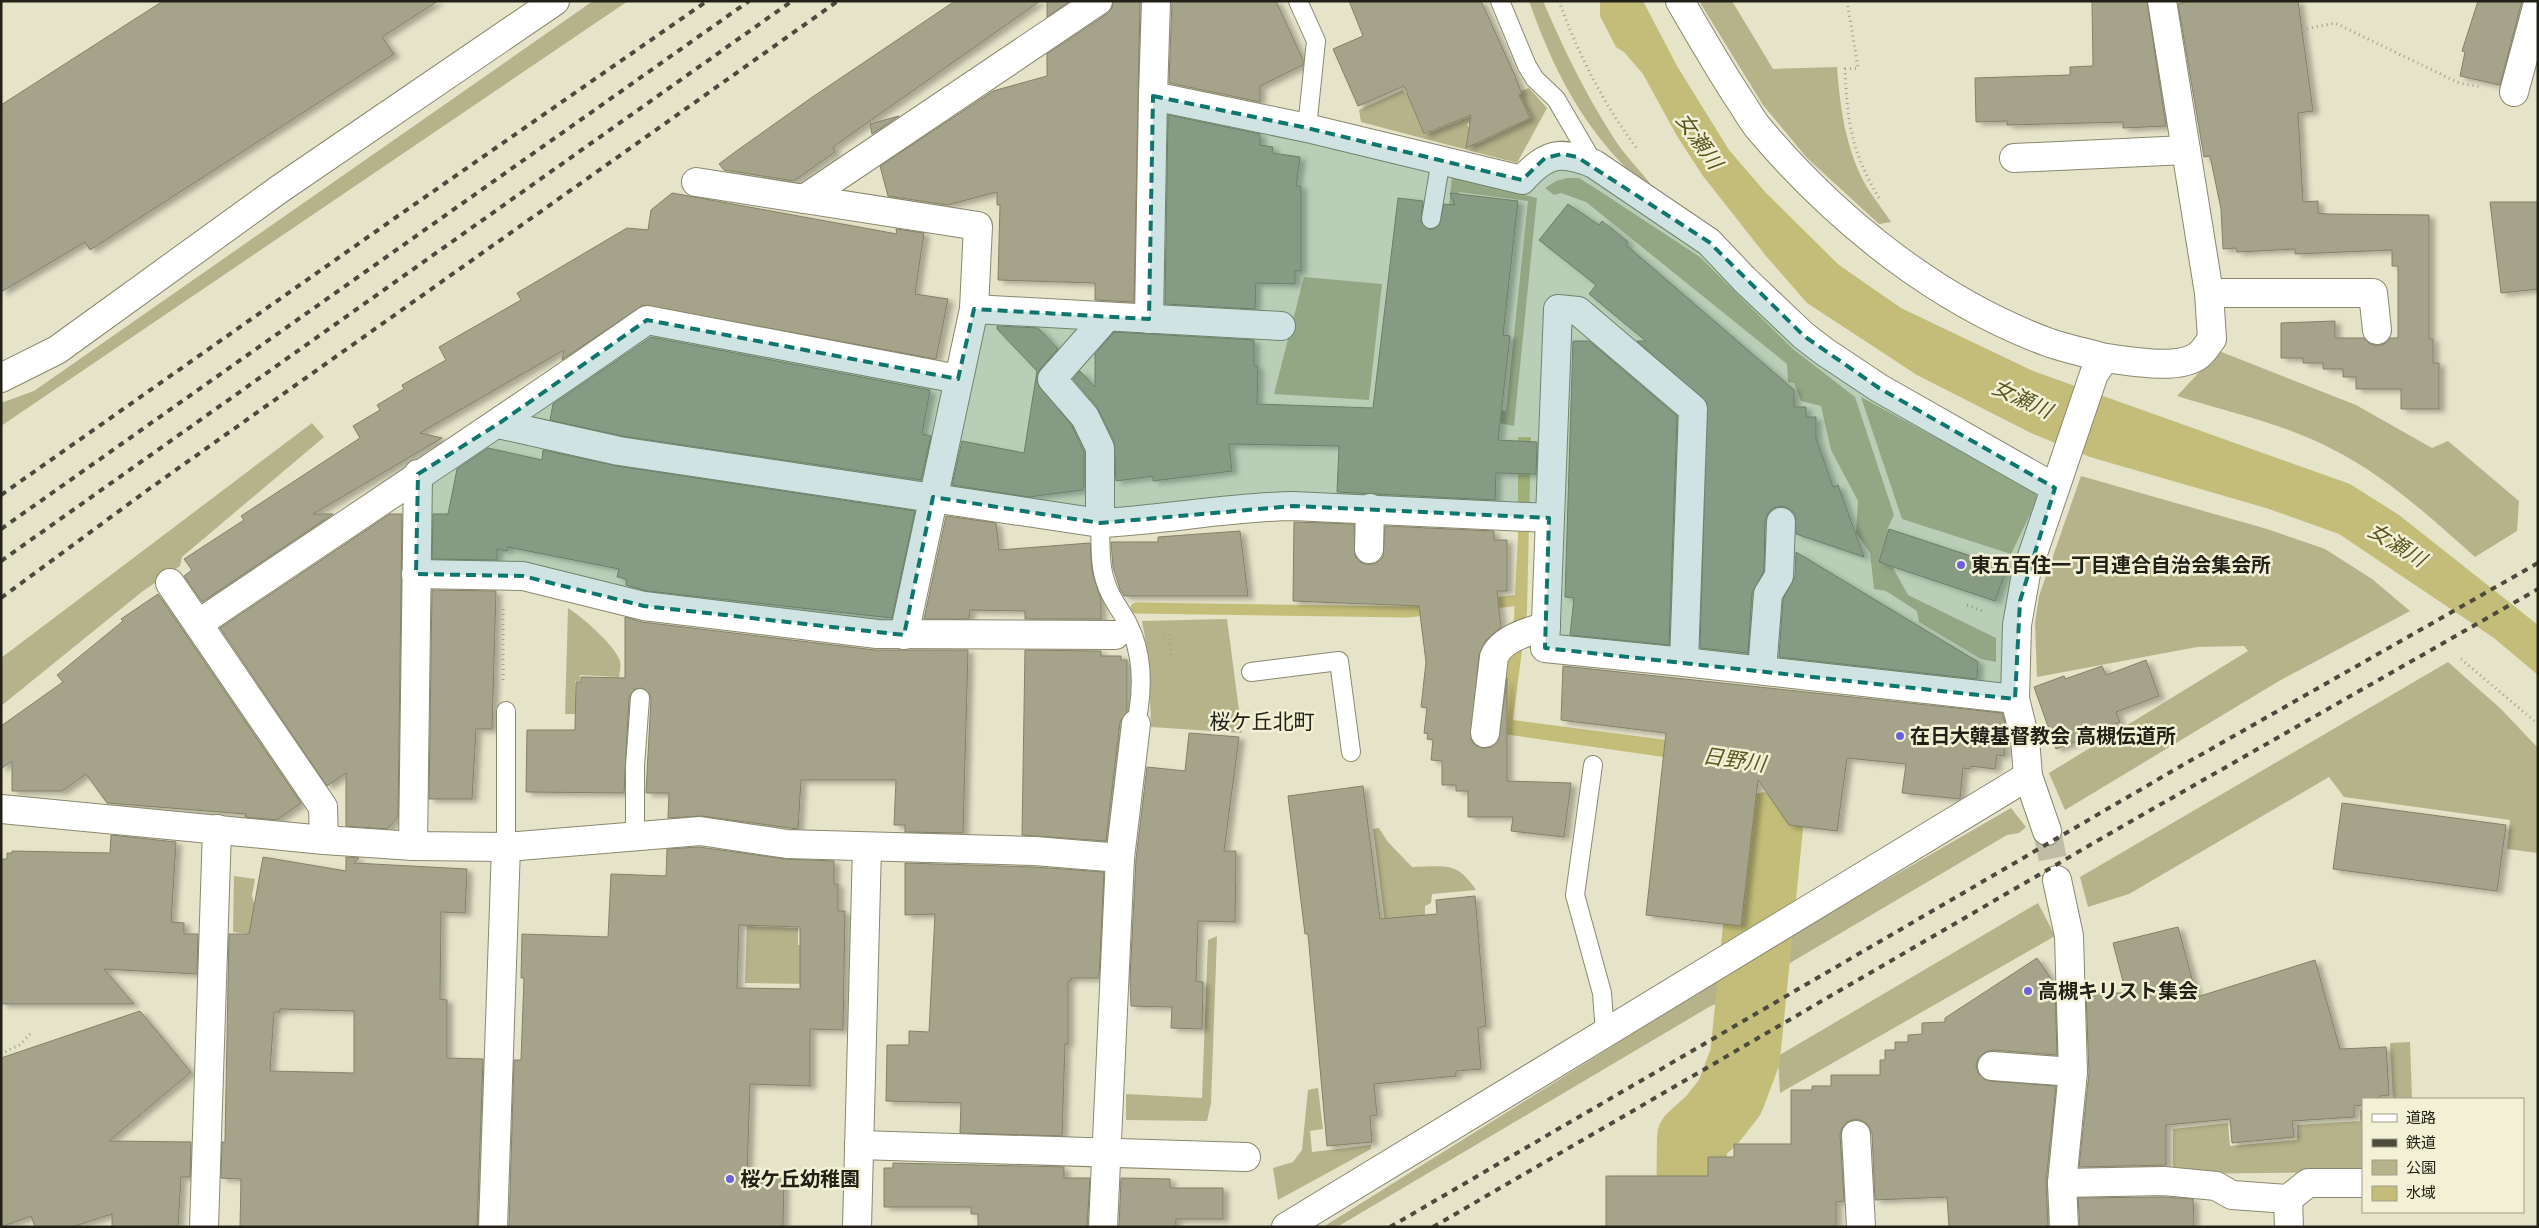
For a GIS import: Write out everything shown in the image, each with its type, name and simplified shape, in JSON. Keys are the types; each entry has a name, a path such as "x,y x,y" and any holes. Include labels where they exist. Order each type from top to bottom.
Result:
{"street":[{"path":"1,378 57,350 281,188 555,1"},
{"path":"804,199 1098,1"},
{"path":"1149,319 1156,1"},
{"path":"1680,1 1720,70 1759,129 1848,220 1907,266 1966,304 2100,366 2176,363 2199,356 2212,340 2209,293 2169,56 2162,1"},
{"path":"2514,92 2538,3"},
{"path":"1153,96 1307,128 1522,180 1545,158 1562,154 1577,157 1594,164 1709,242 1744,280 1804,336 1825,352 1879,388 2058,477"},
{"path":"2014,158 2186,150"},
{"path":"696,182 978,226 974,310 904,635"},
{"path":"2209,293 2373,293 2377,330"},
{"path":"974,310 1281,326"},
{"path":"1684,662 1693,409 1578,311 1558,310 1533,518 1539,629 1545,648 1762,670 2015,699"},
{"path":"1100,523 1100,448 1084,417 1052,379 1106,318"},
{"path":"198,624 418,474 498,424 647,320 958,379"},
{"path":"2046,831 2028,776 2025,739 2015,699 2017,625 2026,574 2058,477 2100,366"},
{"path":"498,424 619,451 1100,523 1147,521 1256,506 1370,508 1533,518"},
{"path":"413,846 418,474"},
{"path":"1369,549 1370,508"},
{"path":"1762,670 1768,594 1779,576 1781,522"},
{"path":"416,574 523,576 567,585 644,606 877,634 1115,635"},
{"path":"170,583 323,807 324,840"},
{"path":"1485,733 1494,657 1498,649 1539,629"},
{"path":"1103,1227 1120,858 1136,724"},
{"path":"1286,1227 2028,776"},
{"path":"1,809 324,840 413,846 506,847 700,831 787,844 1034,851 1120,858"},
{"path":"204,1227 217,829"},
{"path":"493,1227 506,847"},
{"path":"857,1227 867,847"},
{"path":"2057,880 2069,936 2073,1072 2062,1183 2064,1227"},
{"path":"1992,1066 2073,1072"},
{"path":"1856,1134 1861,1227"},
{"path":"859,1145 1246,1157"},
{"path":"2062,1183 2164,1182 2216,1186 2232,1194 2288,1199 2308,1183 2362,1183"},
{"path":"2288,1199 2289,1227"}],"lane":[{"path":"1298,1 1316,41 1307,128"},
{"path":"1500,1 1527,66 1535,79 1556,99 1594,164"},
{"path":"1431,219 1440,159"},
{"path":"1100,523 1102,570 1106,583 1130,629 1138,654 1141,687 1136,724"},
{"path":"1251,672 1339,661 1351,752"},
{"path":"635,835 635,766 640,698"},
{"path":"506,711 506,847"},
{"path":"1593,765 1575,895 1578,913 1602,993 1605,1033"}],"path":[{"path":"1559,1 1574,41 1590,74 1642,155"},
{"path":"1847,1 1858,68 1845,70 1846,105 1851,139 1865,176 1880,200"},
{"path":"2169,56 2335,23 2459,82 2514,92"},
{"path":"503,575 503,711 506,711"},
{"path":"2461,659 2538,724"},
{"path":"1,1054 21,1044 31,1033"}],"highlighted area":[{"path":"1153,96 1307,128 1522,180 1545,158 1562,154 1577,157 1709,242 1804,336 1879,388 2055,488 2020,601 2015,699 1545,648 1549,518 1293,506 1100,523 933,497 904,635 644,606 523,576 416,574 418,474 498,424 647,320 958,379 974,309 1149,319"}],"green space":[{"path":"593,1 628,1 1,426 1,403 34,391"},
{"path":"1529,1 1543,1 1567,55 1604,123 1620,148 1659,198 1614,155 1579,109 1552,59"},
{"path":"1699,1 1732,1 1773,69 1837,67 1842,110 1852,153 1866,185 1891,222 1879,224 1807,158 1763,105"},
{"path":"1529,88 1547,108 1517,163 1361,122 1359,110 1403,90 1410,98 1422,101 1412,106 1424,135 1476,114 1478,118 1467,124 1477,144 1531,118 1521,98 1486,114 1484,111 1522,94 1521,91"},
{"path":"1452,177 1537,198 1514,426 1375,398 1377,390 1506,411 1528,201 1459,192 1456,212 1449,205"},
{"path":"1567,178 1579,178 1700,257 1793,349 1855,397 1894,515 1887,530 1898,538 1887,557 1908,595 1996,638 1996,662 1981,659 1919,622 1917,611 1886,591 1874,589 1870,553 1856,533 1858,501 1831,450 1821,406 1801,401 1794,383 1788,382 1787,364 1586,202 1561,193 1554,195 1545,188 1556,181"},
{"path":"1304,277 1382,284 1369,400 1274,394"},
{"path":"2219,351 2356,405 2432,448 2448,441 2519,501 2517,531 2475,557 2389,484 2332,449 2276,425 2177,396"},
{"path":"1861,397 2031,489 2038,498 2011,554 1902,519"},
{"path":"312,423 324,437 182,557 180,566 143,591 1,706 1,658"},
{"path":"2081,476 2267,529 2325,549 2372,579 2410,611 2279,681 2065,810 2049,773 2248,651 2244,646 2197,647 2037,677 2035,623 2039,596"},
{"path":"568,608 612,647 620,663 619,677 580,675 580,681 575,681 575,698 580,698 579,714 565,714"},
{"path":"1227,619 1242,733 1151,727 1148,660 1142,621"},
{"path":"2448,662 2501,709 2538,748 2538,853 2507,849 2510,820 2344,797 2329,777 2129,894 2088,907 2080,877"},
{"path":"2011,808 2026,827 2019,833 2007,835 1773,973 1769,948"},
{"path":"1379,828 1388,842 1412,867 1449,867 1462,874 1476,890 1432,894 1431,903 1425,906 1425,920 1385,923 1373,829"},
{"path":"234,876 255,879 252,895 255,908 320,942 233,932"},
{"path":"2038,903 2055,936 1780,1093 1778,1056"},
{"path":"747,926 798,928 798,945 807,945 806,984 745,983"},
{"path":"1217,936 1211,1103 1207,1121 1126,1120 1126,1094 1202,1098 1208,940"},
{"path":"1720,979 1731,997 1709,1007 1337,1227 1323,1227"},
{"path":"2410,1042 2412,1098 2393,1098 2390,1043"},
{"path":"1318,1088 1323,1129 1310,1131 1312,1152 1371,1145 1371,1149 1278,1200 1273,1168 1293,1162 1302,1150 1308,1090"},
{"path":"2360,1110 2362,1110 2361,1172 2173,1174 2173,1129 2228,1123 2230,1146 2297,1140 2297,1125 2360,1121"}],"water":[{"name":"女瀬川","path":"1600,1 1643,1 1677,66 1729,150 1766,193 1839,265 1901,308 2033,371 2350,484 2399,515 2538,625 2538,675 2494,638 2339,534 2266,508 2090,457 2031,433 1917,375 1807,303 1766,256 1703,176 1677,136 1643,74 1624,52 1616,47 1600,16"},
{"path":"1518,437 1531,437 1527,611 1513,720 1781,755 1784,761 1767,919 1751,928 1768,772 1497,733 1514,617 1518,536"},
{"path":"1764,952 1752,1061 1742,1099 1701,1139 1683,1136 1688,1128 1710,1112 1714,1106 1736,1043 1744,1006 1739,995 1726,977"}],"building":[{"path":"163,1 438,1 382,37 394,54 90,250 85,242 1,292 1,105"},
{"path":"955,1 1040,1 833,147 835,152 794,181 724,170 719,164 811,98"},
{"path":"1047,1 1070,1 1047,17"},
{"path":"1113,1 1140,1 1134,302 1095,300 1095,283 998,280 1000,205 997,205 997,192 947,205 888,196 880,166 993,91 1047,76 1047,54 1107,14 1112,8"},
{"path":"1172,1 1276,1 1303,60 1303,65 1260,86 1260,102 1169,83"},
{"path":"1349,1 1481,1 1515,76 1522,94 1519,95 1530,118 1466,148 1471,115 1424,134 1404,86 1358,106 1333,49 1363,36"},
{"path":"2092,1 2147,1 2166,126 2123,128 2123,122 2007,125 2007,121 1976,122 1975,78 2070,75 2070,67 2093,66"},
{"path":"2189,1 2298,1 2313,111 2298,113 2303,202 2318,201 2318,213 2327,214 2429,215 2429,339 2433,339 2433,363 2439,363 2439,409 2401,409 2401,389 2356,389 2356,377 2343,377 2343,369 2323,369 2323,363 2303,363 2303,358 2281,358 2281,323 2335,321 2335,338 2364,338 2370,344 2378,346 2386,343 2390,338 2398,338 2398,266 2392,266 2392,250 2295,254 2295,249 2237,252 2236,248 2223,249 2221,209 2210,156 2204,157 2178,4"},
{"path":"2478,1 2522,1 2500,85 2460,76 2465,52 2462,51"},
{"path":"1168,115 1260,134 1260,145 1273,147 1272,153 1300,157 1296,186 1301,186 1301,271 1295,271 1295,284 1256,283 1255,309 1165,304"},
{"path":"899,116 872,134 870,124"},
{"path":"672,193 897,234 896,229 924,233 915,294 948,299 936,359 643,305 562,360 564,350 420,433 442,438 313,514 333,514 202,602 184,576 192,570 184,559 244,520 241,516 360,438 353,426 380,410 377,405 404,389 402,385 446,360 439,347 521,300 517,293 627,228 648,230 651,210"},
{"path":"1450,193 1518,201 1503,335 1510,336 1498,440 1537,442 1536,474 1496,473 1495,500 1337,492 1339,446 1229,444 1232,471 1153,481 1153,476 1116,481 1114,441 1097,407 1073,379 1080,371 1095,387 1095,354 1114,332 1254,340 1254,366 1258,366 1257,404 1373,408 1398,198 1423,201 1421,222 1430,230 1439,225 1444,204 1455,205"},
{"path":"2490,202 2538,202 2538,289 2501,293"},
{"path":"1568,204 1599,225 1602,221 1628,242 1626,245 1794,390 1794,407 1806,407 1806,417 1816,417 1816,438 1833,487 1838,485 1864,557 1796,534 1795,514 1790,509 1782,506 1773,508 1768,513 1765,521 1764,571 1752,593 1748,653 1700,648 1707,403 1637,341 1646,341 1589,294 1596,285 1539,240"},
{"path":"997,326 1038,328 1058,349 1040,369 1037,382 1072,426 1084,452 1084,485 1082,490 1029,497 952,485 962,441 1024,453 1037,371 997,329"},
{"path":"651,337 930,390 922,434 931,436 921,480 622,436 550,420 553,404"},
{"path":"1573,341 1589,341 1677,416 1669,645 1570,635 1574,598 1565,597"},
{"path":"488,448 542,460 543,450 617,466 915,511 892,618 647,591 626,585 626,579 617,577 619,569 508,547 507,551 497,549 497,560 432,559 433,514 448,514 457,469"},
{"path":"390,514 402,514 398,817 387,829 346,826 346,773 327,786 220,628"},
{"path":"946,516 996,523 999,550 1090,543 1092,571 1101,600 1101,619 1025,619 1025,611 970,610 969,619 924,619"},
{"path":"1294,522 1354,524 1355,556 1360,562 1368,565 1376,563 1383,557 1385,526 1494,531 1494,540 1507,540 1507,591 1497,591 1501,627 1486,640 1479,655 1471,739 1475,745 1483,748 1492,747 1498,742 1507,678 1507,781 1571,783 1564,837 1511,831 1513,817 1468,817 1468,791 1456,791 1456,785 1442,785 1442,761 1431,760 1433,740 1427,739 1428,734 1424,733 1427,708 1421,707 1426,662 1419,606 1293,601"},
{"path":"1889,529 2007,568 1995,601 1879,562"},
{"path":"1240,531 1248,596 1124,596 1120,589 1113,567 1111,542 1158,542 1158,537"},
{"path":"1796,552 1978,662 1977,679 1779,657 1783,599 1795,577"},
{"path":"432,590 496,591 492,729 476,729 472,799 429,799"},
{"path":"158,594 301,803 277,820 245,817 246,814 107,803 86,774 62,791 12,791 12,761 1,769 1,726 63,682 57,675 123,621 121,619"},
{"path":"625,617 642,622 875,650 968,650 963,833 905,832 905,825 894,825 896,780 801,780 798,829 702,816 668,818 669,793 646,793 651,699 649,693 641,688 635,689 629,697 624,793 526,792 527,730 575,730 576,682 581,682 581,677 625,678"},
{"path":"1025,650 1101,651 1101,656 1121,656 1121,660 1127,660 1127,712 1120,722 1106,841 1022,835"},
{"path":"2146,660 2159,696 2116,712 2120,722 2085,735 2086,738 2056,749 2034,687 2064,676 2065,679 2102,666 2106,675"},
{"path":"1563,666 2002,713 2007,730 2004,756 1997,755 1995,769 1970,766 1970,769 1963,768 1960,799 1902,793 1906,764 1847,758 1837,831 1789,825 1758,780 1741,926 1646,915 1666,733 1561,720"},
{"path":"1189,733 1239,737 1224,851 1236,851 1235,922 1198,921 1196,981 1203,982 1202,1029 1171,1028 1172,1007 1131,1006 1130,978 1136,859 1147,767 1185,771"},
{"path":"1363,786 1380,919 1437,914 1436,900 1475,896 1486,1026 1478,1028 1481,1069 1456,1071 1456,1076 1374,1084 1377,1115 1370,1116 1372,1142 1327,1146 1308,934 1305,934 1288,796"},
{"path":"2342,803 2506,825 2497,891 2333,869"},
{"path":"111,835 176,842 171,922 184,923 184,934 198,934 197,974 104,969 134,1004 1,1004 1,859 7,859 7,853 12,853 12,851 110,853"},
{"path":"699,847 785,859 834,861 834,884 838,884 838,911 845,911 843,1030 810,1029 810,1086 750,1084 747,1176 784,1178 783,1227 509,1227 514,1060 521,1060 524,978 521,978 522,934 608,937 611,874 666,876 667,849","holes":["739,925 800,927 800,989 737,988"]},
{"path":"263,857 346,871 346,857 359,858 354,863 467,869 465,913 441,912 440,999 447,1000 447,1058 483,1059 477,1227 240,1227 241,1179 221,1178 222,1142 225,1142 229,934 249,934","holes":["280,1009 354,1011 354,1073 270,1071 274,1012 280,1012"]},
{"path":"905,863 1034,867 1104,872 1099,978 1071,978 1071,981 1068,981 1068,1044 1065,1044 1062,1136 960,1133 961,1103 886,1101 887,1045 909,1045 909,1031 929,1032 935,914 905,915"},
{"path":"2178,927 2197,997 2315,960 2340,1049 2386,1047 2389,1095 2380,1096 2380,1098 2362,1098 2362,1105 2354,1106 2354,1117 2292,1121 2294,1137 2232,1143 2230,1119 2166,1125 2166,1165 2079,1167 2089,1073 2086,993 2126,993 2113,943"},
{"path":"2037,958 2055,985 2057,1055 1993,1050 1979,1057 1976,1065 1978,1073 1984,1079 1990,1081 2056,1086 2046,1182 2048,1227 1949,1227 1947,1197 1875,1200 1872,1134 1869,1126 1863,1121 1856,1119 1847,1122 1842,1128 1840,1135 1844,1201 1836,1202 1836,1227 1606,1227 1606,1176 1708,1176 1708,1157 1734,1157 1734,1144 1791,1144 1791,1090 1812,1090 1812,1086 1831,1086 1831,1075 1880,1075 1880,1060 1885,1060 1885,1050 1895,1050 1895,1042 1908,1042 1908,1035 1922,1034 1922,1023 1945,1022 1945,1018"},
{"path":"140,1011 191,1072 109,1141 191,1142 190,1177 181,1177 178,1226 112,1227 112,1214 72,1227 35,1227 31,1216 1,1227 1,1058"},
{"path":"893,1163 1064,1167 1064,1178 1090,1178 1087,1227 978,1227 978,1214 971,1214 971,1207 884,1207 884,1168 893,1168"},
{"path":"1121,1178 1170,1179 1170,1188 1223,1188 1223,1219 1176,1219 1176,1227 1119,1227"},
{"path":"2163,1197 2193,1199 2194,1227 2080,1227 2078,1198"}],"waterway":[{"path":"1484,604 1520,600"},
{"path":"1136,608 1407,612 1434,609"},
{"name":"日野川","path":"1691,1227 1692,1138 1712,1120 1730,1097 1745,1057 1768,827"}],"tunnel":[{"path":"2047,831 2057,880"}],"railway":[{"path":"1,495 707,1"},
{"path":"1,529 749,1"},
{"path":"1,561 792,1"},
{"path":"1,598 149,489 838,1"},
{"path":"1390,1227 2181,766 2538,563"},
{"path":"1433,1227 2128,823 2538,589"}],"place":[{"name":"東五百住一丁目連合自治会集会所","path":"1961,565"},
{"name":"在日大韓基督教会 高槻伝道所","path":"1900,736"},
{"name":"高槻キリスト集会","path":"2028,991"},
{"name":"桜ケ丘幼稚園","path":"730,1179"}],"district":[{"name":"桜ケ丘北町","path":"1262,722"}]}
